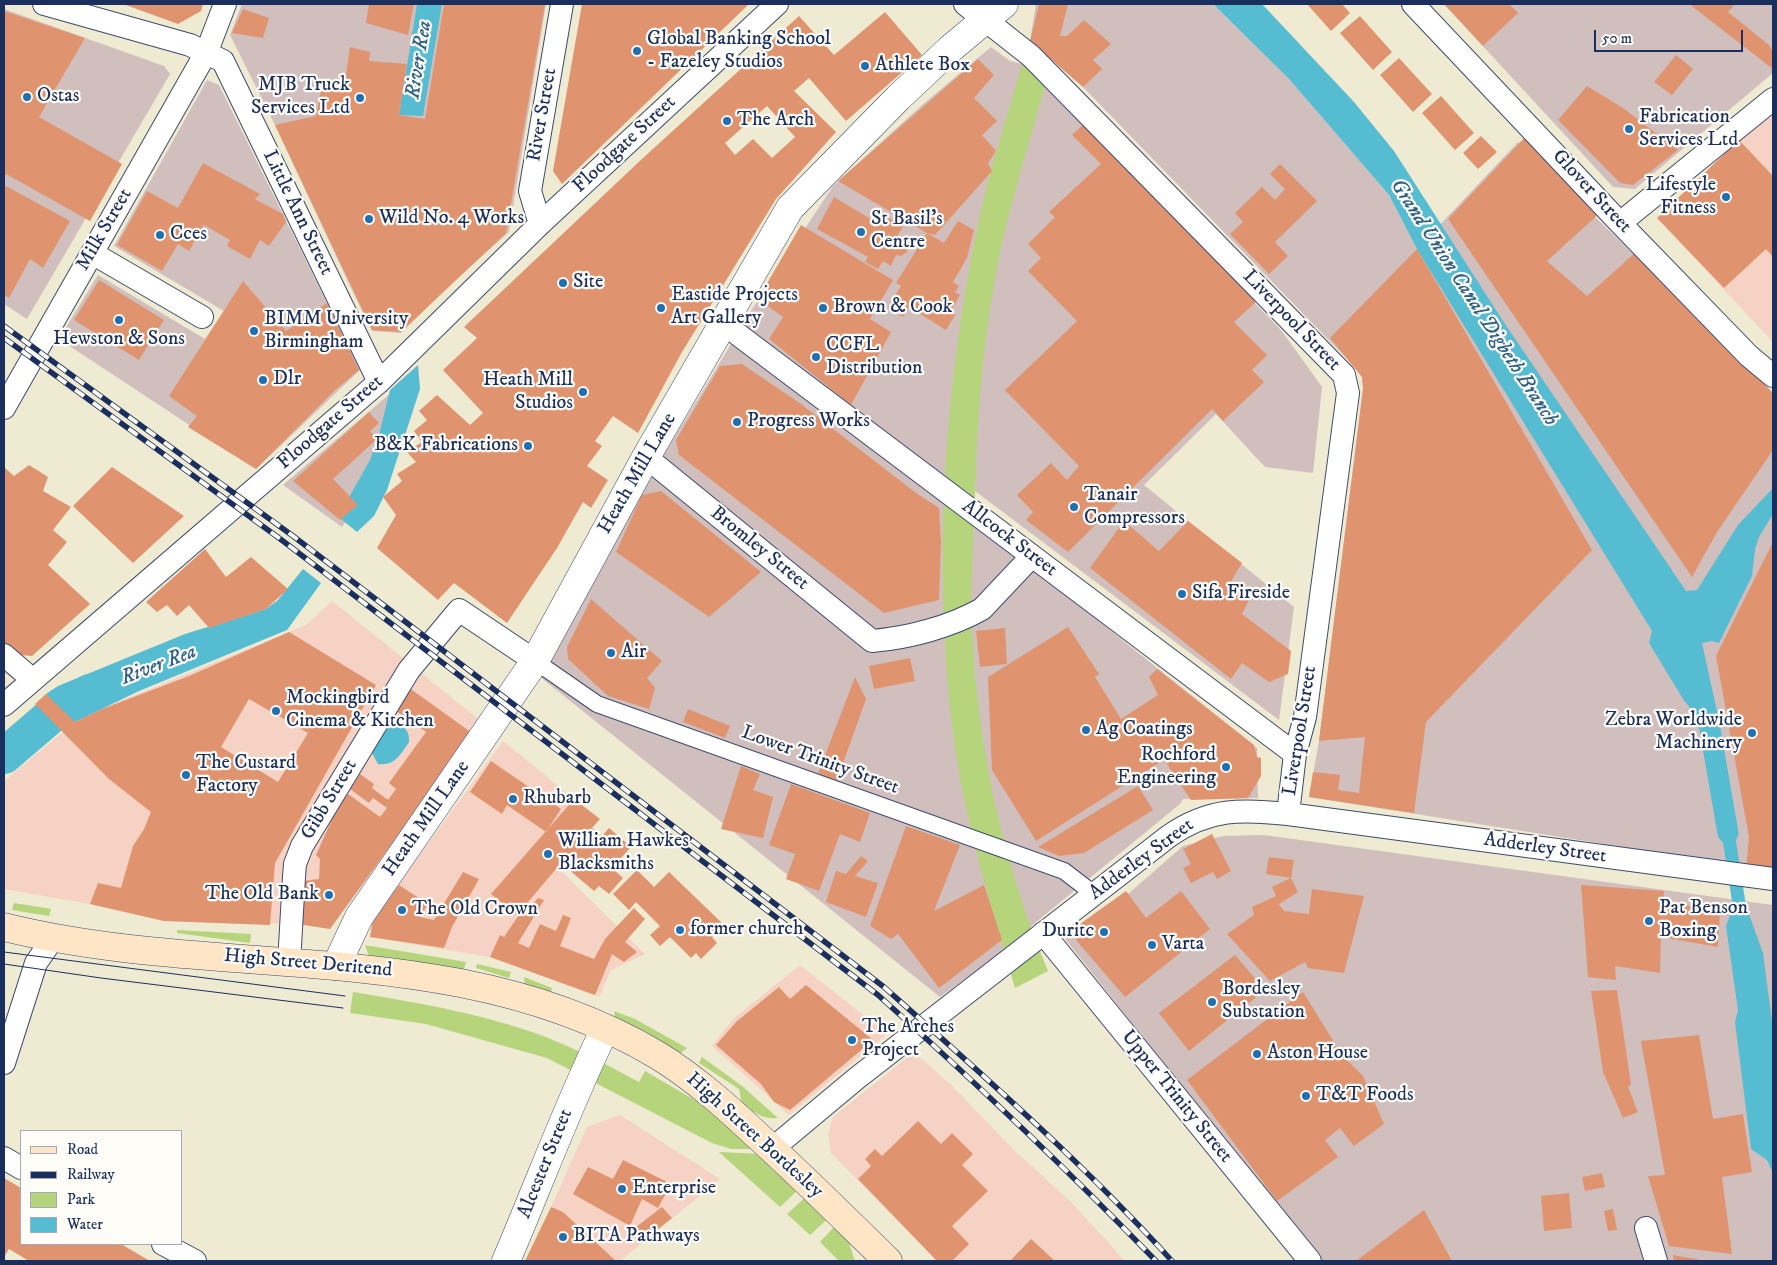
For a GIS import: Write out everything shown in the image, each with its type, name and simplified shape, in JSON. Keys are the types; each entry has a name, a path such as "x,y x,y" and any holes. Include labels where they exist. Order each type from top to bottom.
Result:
{"main road":[{"name":"High Street Deritend","path":"4,927 127,948 386,970 515,994 605,1029"},
{"name":"High Street Bordesley","path":"605,1029 657,1055 714,1096 772,1149 870,1251 888,1261"}],"street":[{"path":"44,4 207,51"},
{"name":"Milk Street","path":"4,408 207,51 225,4"},
{"name":"River Street","path":"540,224 530,191 562,4"},
{"name":"Floodgate Street","path":"4,705 379,382 540,224 777,4"},
{"name":"Liverpool Street","path":"965,4 995,12 1031,56 1344,375 1348,393 1305,717 1294,754 1288,814"},
{"name":"Glover Street","path":"1413,4 1620,223 1749,356 1773,376"},
{"name":"Heath Mill Lane","path":"336,966 359,917 535,661 646,457 790,208 898,98 950,49 995,12"},
{"name":"Little Ann Street","path":"207,51 223,61 379,382"},
{"path":"1620,223 1773,99"},
{"path":"92,253 202,317"},
{"name":"Allcock Street","path":"724,324 1294,754"},
{"name":"Bromley Street","path":"646,457 872,640 889,640 934,628 982,610 1032,556"},
{"name":"Gibb Street","path":"289,962 294,877 302,846 409,670 459,610 535,661"},
{"path":"4,655 33,680"},
{"name":"Lower Trinity Street","path":"535,661 597,704 1064,871 1094,894"},
{"name":"Adderley Street","path":"772,1149 857,1078 1169,836 1198,818 1226,812 1256,810 1765,878"},
{"name":"Upper Trinity Street","path":"1043,934 1310,1261"},
{"path":"4,1064 36,963 54,937"},
{"name":"Alcester Street","path":"506,1261 587,1066 605,1029"},
{"path":"4,1158 20,1167"},
{"path":"1646,1228 1656,1261"},
{"path":"165,1245 195,1261"}],"shaded area":[{"path":"242,4 546,4 509,232 452,283 401,333 372,331 349,284 275,125 230,35"},
{"path":"1036,4 1213,4 1289,79 1389,195 1417,249 1518,142 1697,316 1773,401 1773,869 1711,861 1309,797 1319,741 1363,388 1362,377 1353,365 1083,87 1030,41"},
{"path":"1444,4 1773,4 1773,73 1635,189 1613,187"},
{"path":"4,9 164,66 170,74 27,319 4,304"},
{"path":"991,47 1010,61 1022,64 1045,85 1281,330 1322,387 1313,473 1265,467 1216,414 1144,485 1294,607 1279,720 975,491 974,521 1257,748 1258,798 1183,799 1180,804 1030,927 1018,941 940,997 539,676 642,491 754,306 833,186 922,105"},
{"path":"207,80 219,85 360,370 256,469 59,339 98,275 205,339 224,311 114,246"},
{"name":"Lifestyle Fitness","path":"1773,115 1773,342 1657,218 1739,140"},
{"path":"392,392 373,472 357,506 342,527 283,485"},
{"path":"332,601 482,722 330,929 298,924 163,921 89,904 4,889 4,781 75,722 103,708 306,625"},
{"path":"503,741 574,799 535,845 645,954 611,970 599,997 490,957 370,937 373,919"},
{"path":"1264,835 1773,905 1773,1261 1322,1261 1065,939 1128,894 1183,846 1223,836"},
{"path":"800,965 887,1034 789,1115 712,1046 733,1019"},
{"path":"914,1052 952,1086 1014,1150 1071,1202 1125,1261 937,1261 831,1153 828,1134 833,1117"},
{"path":"620,1115 720,1179 620,1261 616,1261 563,1212 551,1207 587,1127"}],"green space":[{"path":"1022,64 1045,85 1002,243 990,306 982,369 971,598 975,676 980,719 995,805 1018,889 1048,971 1015,988 978,859 957,760 946,664 943,538 945,474 950,411 966,285 987,184"},
{"path":"14,903 51,909 49,916 12,910"},
{"path":"177,930 251,934 250,943 177,933"},
{"path":"365,945 466,962 464,969 369,956"},
{"path":"477,964 511,972 509,978 476,968"},
{"path":"524,977 552,988 550,996 525,987"},
{"path":"353,992 443,1008 510,1025 546,1037 600,1061 639,1082 645,1071 705,1106 757,1149 731,1149 712,1143 547,1058 426,1024 350,1013"},
{"path":"614,1011 635,1019 687,1048 678,1055 615,1021"},
{"path":"702,1057 742,1086 778,1118 763,1117 742,1104 739,1089 699,1063"},
{"path":"719,1152 762,1154 800,1188 780,1207"},
{"path":"808,1195 831,1216 810,1235 787,1214"},
{"path":"838,1223 847,1237 855,1261 839,1261 820,1242"}],"water":[{"path":"417,4 442,4 423,116 399,115"},
{"name":"Grand Union Canal Digbeth Branch","path":"1213,4 1262,4 1354,102 1394,151 1503,321 1686,591 1697,590 1738,525 1773,488 1773,514 1759,537 1755,549 1752,576 1719,643 1712,641 1702,643 1718,716 1714,745 1707,729 1683,699 1649,643 1652,631 1417,249 1389,195 1289,79"},
{"path":"418,365 420,389 387,490 374,516 357,532 336,515 348,499 370,460 379,435 390,390"},
{"path":"303,569 321,583 287,630 139,691 75,722 46,694 58,686 185,634 266,609 278,600"},
{"path":"396,724 406,730 409,735 409,742 396,759 389,763 378,764 372,753 384,726"},
{"path":"1725,814 1734,829 1746,906 1763,953 1773,1029 1773,1173 1767,1160 1751,1149 1735,1022 1738,1010 1726,926 1733,908 1721,829"}],"building":[{"path":"123,4 203,4 201,11 178,24"},
{"path":"369,4 414,4 408,35 366,23"},
{"name":"Wild No. 4 Works","path":"444,4 545,4 506,233 401,332 372,330 275,125 316,116 323,79 345,81 350,47 370,52 369,61 407,64 399,115 425,119"},
{"name":"Global Banking School - Fazeley Studios","path":"582,4 749,4 562,184 553,171"},
{"path":"1039,4 1068,4 1060,36 1067,36 1084,20 1111,44 1093,60 1102,69 1083,87 1030,41"},
{"path":"1307,4 1342,4 1350,13 1331,31"},
{"path":"1444,4 1509,4 1518,13 1483,46"},
{"path":"1689,4 1735,4 1728,12 1769,45 1773,52 1773,69"},
{"path":"243,9 269,18 263,38 232,33"},
{"path":"4,11 85,38 39,117 122,164 90,221 6,174 4,179"},
{"path":"885,12 922,55 846,121 809,78 794,91 836,132 776,199 682,352 638,433 613,416 595,441 602,446 587,466 608,480 591,508 583,502 557,548 507,623 454,583 438,600 377,548 396,515 383,497 402,481 397,474 416,462 407,452 422,442 414,431 427,420 419,411 437,395 470,425 483,413 443,370 477,338 464,327 643,158 799,16 834,55","holes":["767,106 795,137 772,158 753,139 735,155 725,143"]},
{"path":"1360,16 1392,52 1373,70 1340,33"},
{"path":"1676,55 1693,69 1672,95 1654,82"},
{"path":"1399,58 1432,94 1413,112 1380,75"},
{"path":"978,59 994,75 974,98 997,121 982,135 996,151 988,163 992,171 935,235 927,233 838,181"},
{"name":"Fabrication Services Ltd","path":"1587,86 1623,108 1678,150 1633,185 1620,183 1558,120"},
{"path":"1441,96 1474,133 1455,150 1422,113"},
{"path":"1088,120 1258,300 1234,322 1267,355 1252,370 1264,382 1223,421 1212,409 1068,552 1026,520 1033,512 1017,495 1051,463 1067,480 1079,466 1005,390 1077,321 1028,271 1041,258 1028,244 1055,217 1049,212 1101,164 1072,135"},
{"path":"1527,135 1602,211 1547,261 1587,296 1636,252 1773,393 1773,450 1717,532 1692,577 1448,219"},
{"path":"1481,136 1497,152 1478,169 1463,153"},
{"name":"Lifestyle Fitness","path":"1739,140 1773,176 1773,257 1766,249 1724,288 1657,218"},
{"path":"203,163 260,194 255,199 283,214 286,222 269,246 260,240 250,259 227,246 230,240 204,225 189,251 178,244 162,271 117,245 147,191 178,208"},
{"path":"1280,164 1317,201 1275,242 1288,256 1269,274 1230,234 1243,222 1235,213 1262,187 1275,200 1285,189 1270,174"},
{"path":"4,185 70,221 43,268 30,259 9,298 4,295"},
{"name":"St Basil's Centre","path":"834,197 884,227 889,218 903,226 898,235 908,240 907,252 901,256 896,255 891,266 883,261 878,269 865,262 868,257 817,229"},
{"path":"958,221 974,230 967,258 953,282 959,286 955,292 960,295 950,312 955,315 946,330 909,307 903,317 888,307 901,286 896,283 927,233 944,243"},
{"name":"Brown & Cook","path":"801,225 893,280 870,319 891,332 851,405 769,339 783,317 758,299"},
{"path":"1417,249 1592,550 1426,722 1414,813 1309,797 1313,772 1340,775 1338,790 1359,793 1365,737 1319,741 1363,389 1362,377 1330,338"},
{"name":"Hewston & Sons","path":"99,280 164,320 139,360 74,320"},
{"name":"Dlr","path":"243,281 286,331 327,303 359,370 334,391 256,469 188,427 197,416 169,396"},
{"path":"742,364 801,404 916,493 939,508 941,542 939,600 884,613 679,455 676,440 720,366"},
{"path":"369,412 379,423 370,431 377,439 333,479 358,505 340,520 293,481"},
{"path":"29,465 48,477 43,491 71,507 53,530 67,542 48,565 90,604 32,656 10,654 4,648 4,467 14,476"},
{"path":"112,467 184,516 133,563 73,506"},
{"path":"661,491 761,572 709,617 616,552 642,495"},
{"name":"Sifa Fireside","path":"1124,521 1159,551 1188,521 1242,563 1229,585 1249,600 1242,614 1291,651 1288,674 1269,682 1242,663 1231,679 1090,568"},
{"name":"Zebra Worldwide Machinery","path":"1773,542 1773,874 1746,870 1749,837 1716,656"},
{"path":"205,549 226,577 251,557 288,589 266,609 209,628 189,605 177,616 167,605 157,612 146,602"},
{"name":"Air","path":"591,599 662,661 647,678 655,688 649,709 608,696 568,659 567,647"},
{"name":"Ag Coatings","path":"1068,627 1099,674 1095,677 1121,719 1158,695 1149,677 1157,669 1254,745 1257,757 1261,758 1261,776 1248,798 1191,800 1167,764 1190,743 1036,841 992,770 988,677"},
{"path":"1005,628 1007,664 980,667 976,631"},
{"name":"The Custard Factory","path":"289,632 376,685 275,863 270,925 164,921 90,904 98,883 121,888 133,846 144,829 151,812 109,779 35,704 46,694 75,722 102,709 189,676","holes":["249,699 308,733 278,782 221,747"]},
{"path":"910,658 915,681 874,689 869,666"},
{"path":"855,677 866,699 837,780 818,774"},
{"path":"408,687 472,733 330,929 298,924 303,881 319,879 320,859 316,855 337,808 348,794 380,817 387,808 373,798 369,803 350,789 360,774 374,784 372,788 388,800 396,789 389,783 426,732 392,708"},
{"path":"688,709 730,726 725,738 683,722"},
{"name":"Rhubarb","path":"491,761 561,809 546,832 507,805 502,814 470,792"},
{"path":"741,766 760,774 753,790 773,797 763,838 721,829"},
{"path":"791,784 870,813 860,842 840,834 819,891 786,879 795,854 769,845"},
{"path":"1138,786 1153,810 1084,853 1059,856 1038,847"},
{"name":"William Hawkes Blacksmiths","path":"574,799 600,819 592,828 602,836 609,828 631,847 612,868 623,878 609,894 599,886 594,891 561,863 517,915 491,894"},
{"path":"906,826 960,845 934,911 984,885 1002,940 939,988 898,934 891,939 870,926"},
{"path":"1212,834 1231,871 1217,879 1213,872 1191,883 1183,868 1191,864 1183,849"},
{"path":"861,856 868,861 855,876 878,883 866,917 826,902 836,871 846,874"},
{"path":"1269,857 1294,860 1291,878 1266,874"},
{"path":"637,870 654,887 669,872 724,925 712,937 717,943 701,959 696,953 691,958 670,937 660,946 650,935 660,926 636,902 629,910 613,894"},
{"name":"The Old Crown","path":"463,872 479,879 452,927 444,948 370,937 373,919 399,885 428,904 420,917 434,920"},
{"path":"1291,878 1298,892 1279,904 1284,911 1309,914 1312,889 1364,896 1344,973 1308,968 1305,962 1270,981 1227,934 1254,915 1252,907 1276,896 1272,887"},
{"path":"1581,885 1664,891 1663,902 1720,910 1718,947 1661,937 1660,973 1615,966 1616,980 1588,977"},
{"name":"Varta","path":"1126,891 1146,918 1181,891 1210,929 1125,997 1076,940 1080,924"},
{"path":"538,898 544,900 518,943 529,948 540,924 556,931 563,915 571,918 560,946 594,959 605,939 634,908 645,919 625,942 637,952 624,962 612,954 595,995 490,957 500,935 504,937 527,903 532,905"},
{"name":"Bordesley Substation","path":"1235,955 1265,990 1189,1051 1159,1013"},
{"path":"806,985 873,1040 790,1110 774,1102 761,1084 716,1045 736,1022 779,987 790,999"},
{"path":"1617,990 1631,1084 1628,1087 1638,1112 1623,1118 1603,1072 1591,991"},
{"name":"T&T Foods","path":"1303,992 1342,1055 1363,1076 1384,1124 1354,1146 1340,1128 1325,1140 1338,1157 1277,1201 1187,1080"},
{"path":"1699,1035 1713,1119 1743,1114 1752,1172 1722,1177 1732,1254 1669,1246 1648,1176 1665,1175 1641,1041"},
{"path":"918,1121 941,1144 952,1133 973,1154 962,1165 988,1191 952,1226 969,1244 952,1261 937,1261 858,1179 871,1166 865,1159 875,1149 882,1156"},
{"name":"Enterprise","path":"623,1160 671,1184 658,1208 642,1199 630,1226 573,1194 588,1167 613,1179"},
{"path":"1602,1173 1605,1187 1585,1191 1582,1177"},
{"path":"4,1178 20,1187 20,1245 123,1245 150,1261 29,1261 9,1249 4,1257"},
{"path":"1569,1193 1572,1228 1544,1231 1541,1196"},
{"name":"BITA Pathways","path":"551,1207 563,1212 616,1261 525,1261"},
{"path":"662,1207 672,1218 646,1239 636,1227"},
{"path":"1613,1209 1617,1230 1608,1231 1604,1211"},
{"path":"1424,1210 1452,1261 1356,1261"},
{"path":"1031,1239 1055,1261 1010,1261"},
{"path":"1673,1255 1701,1260 1701,1261 1674,1261"}],"waterway":[{"name":"River Rea","path":"4,756 60,708 90,692"},
{"path":"1708,718 1728,833"}],"tram line":[{"path":"4,952 345,996"},
{"path":"4,964 343,1008"}],"railway":[{"path":"4,326 293,536 884,987 1068,1154 1172,1261"},
{"path":"4,338 279,538 878,995 1020,1126 1156,1261"}],"place":[{"name":"Global Banking School - Fazeley Studios","path":"637,51"},
{"name":"Athlete Box","path":"865,66"},
{"name":"Ostas","path":"27,97"},
{"name":"MJB Truck Services Ltd","path":"360,98"},
{"name":"The Arch","path":"727,121"},
{"name":"Fabrication Services Ltd","path":"1629,129"},
{"name":"Lifestyle Fitness","path":"1726,197"},
{"name":"Wild No. 4 Works","path":"369,219"},
{"name":"St Basil's Centre","path":"861,232"},
{"name":"Cces","path":"160,235"},
{"name":"Site","path":"563,283"},
{"name":"Eastide Projects Art Gallery","path":"661,308"},
{"name":"Brown & Cook","path":"823,308"},
{"name":"Hewston & Sons","path":"119,320"},
{"name":"BIMM University Birmingham","path":"254,331"},
{"name":"CCFL Distribution","path":"816,357"},
{"name":"Dlr","path":"263,380"},
{"name":"Heath Mill Studios","path":"583,392"},
{"name":"Progress Works","path":"737,422"},
{"name":"B&K Fabrications","path":"528,446"},
{"name":"Tanair Compressors","path":"1074,507"},
{"name":"Sifa Fireside","path":"1182,594"},
{"name":"Air","path":"611,653"},
{"name":"Mockingbird Cinema & Kitchen","path":"276,711"},
{"name":"Ag Coatings","path":"1086,730"},
{"name":"Zebra Worldwide Machinery","path":"1752,733"},
{"name":"Rochford Engineering","path":"1226,767"},
{"name":"The Custard Factory","path":"186,775"},
{"name":"Rhubarb","path":"513,799"},
{"name":"William Hawkes Blacksmiths","path":"548,854"},
{"name":"The Old Bank","path":"329,895"},
{"name":"The Old Crown","path":"402,910"},
{"name":"Pat Benson Boxing","path":"1649,921"},
{"name":"former church","path":"680,930"},
{"name":"Duritc","path":"1104,932"},
{"name":"Varta","path":"1152,945"},
{"name":"Bordesley Substation","path":"1212,1002"},
{"name":"The Arches Project","path":"852,1040"},
{"name":"Aston House","path":"1257,1054"},
{"name":"T&T Foods","path":"1306,1096"},
{"name":"Enterprise","path":"622,1189"},
{"name":"BITA Pathways","path":"563,1237"}]}
